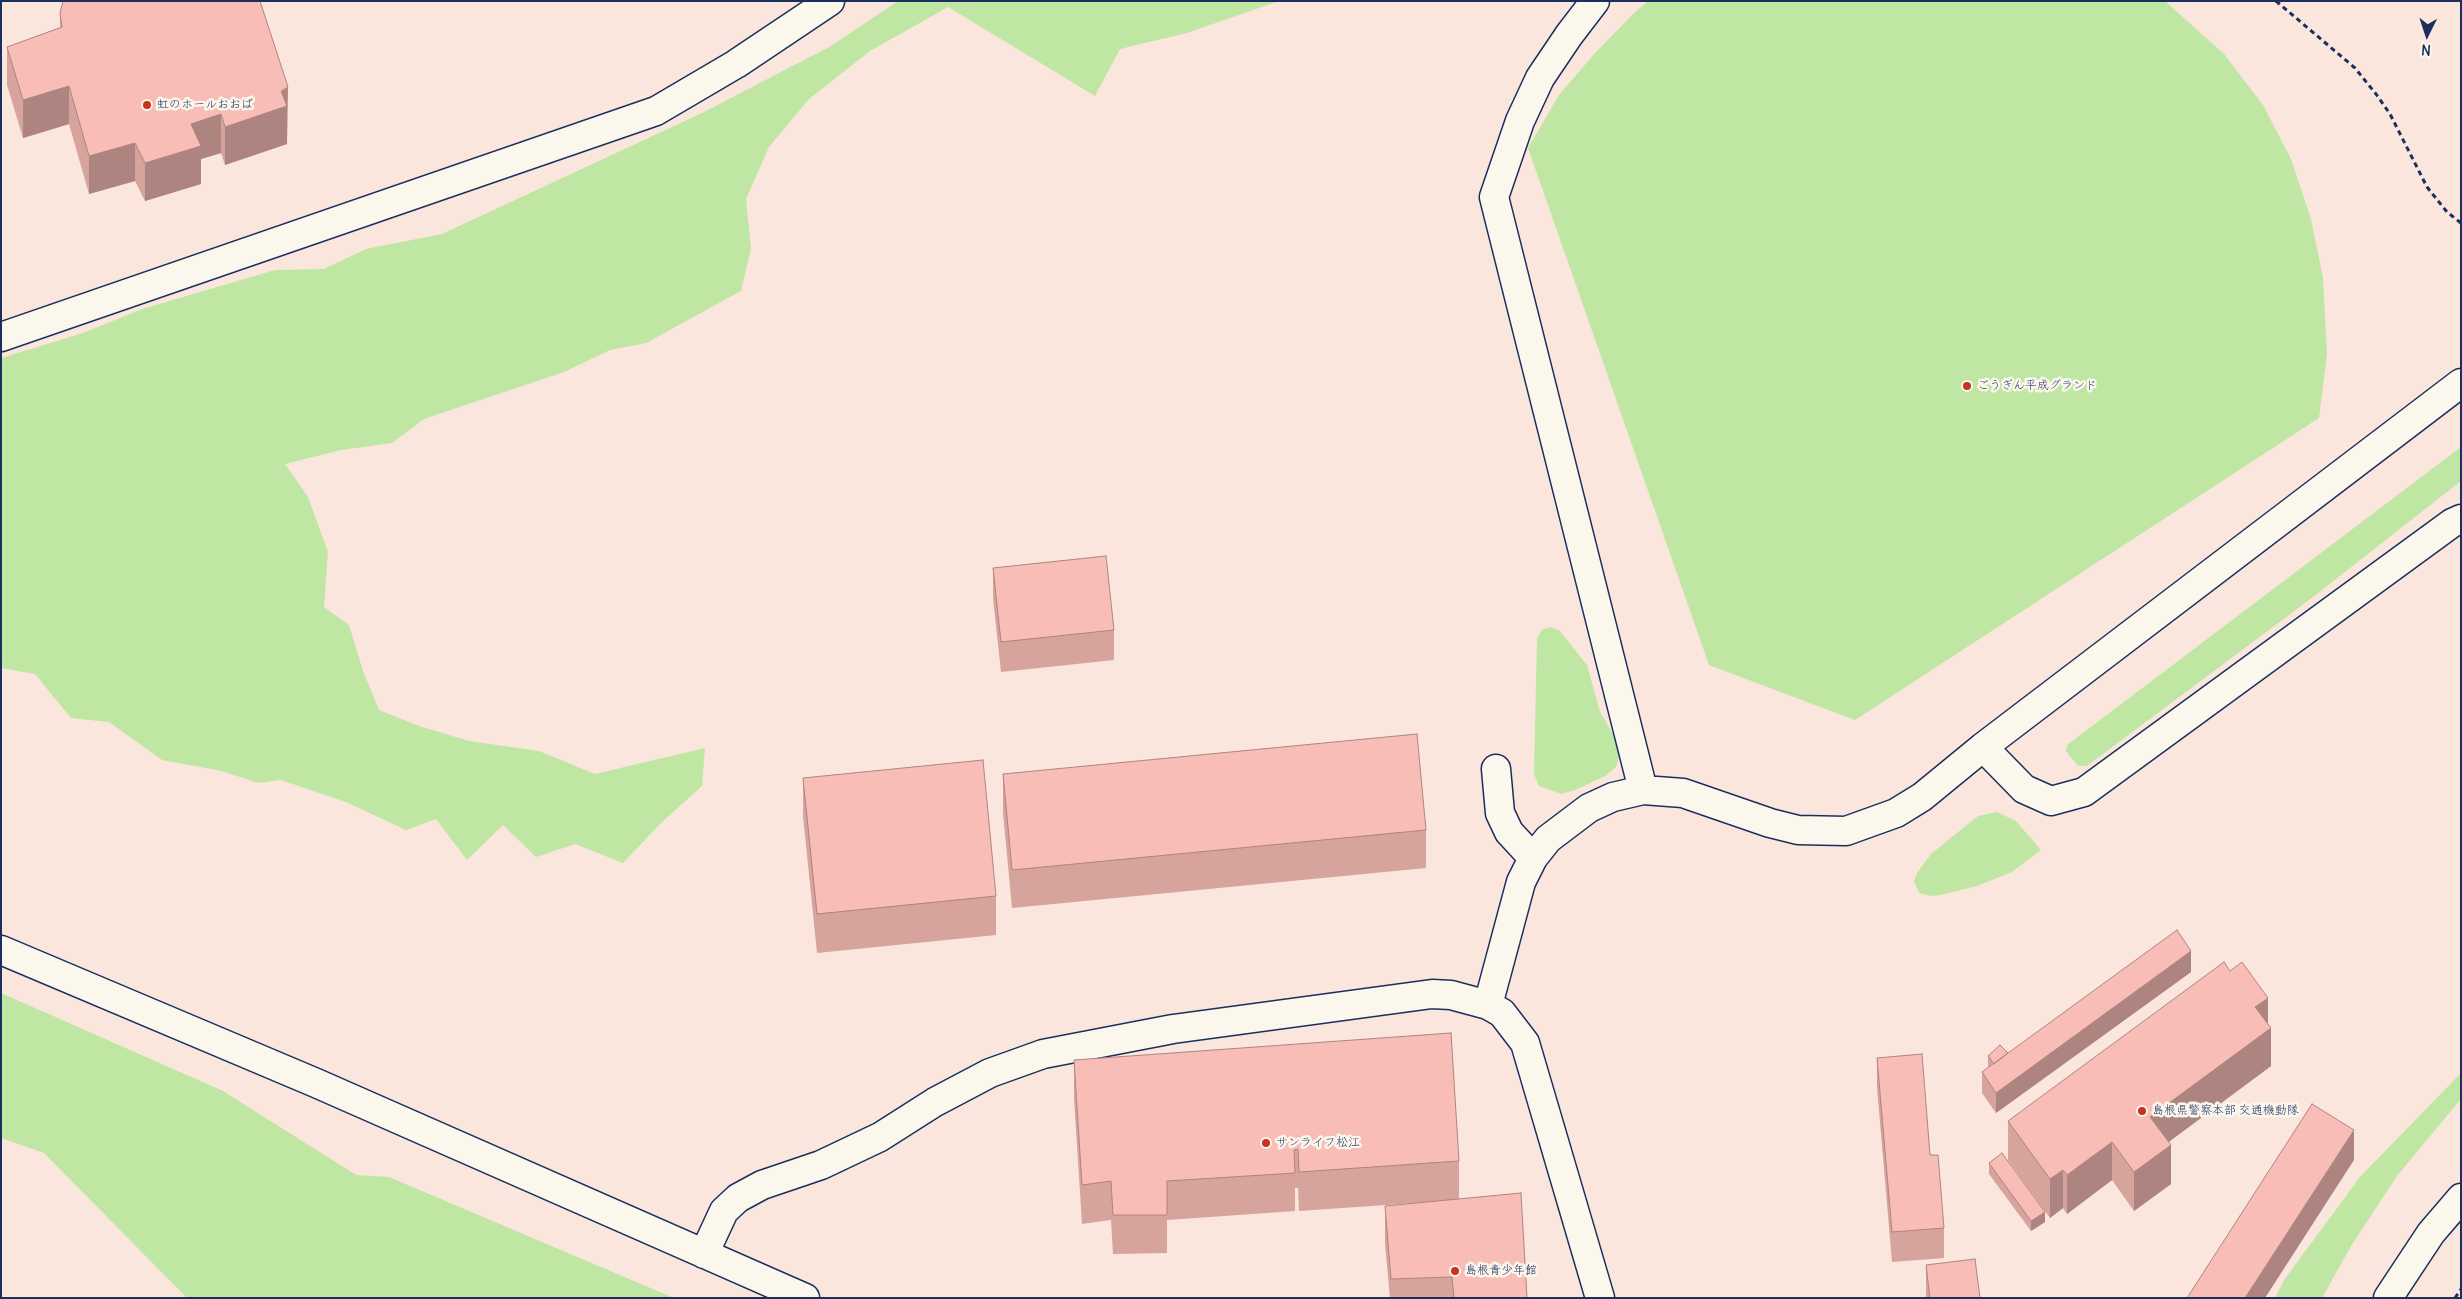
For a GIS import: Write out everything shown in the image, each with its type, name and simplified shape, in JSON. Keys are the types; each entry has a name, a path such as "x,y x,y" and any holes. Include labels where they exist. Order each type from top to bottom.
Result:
{"street":[{"path":"1,337 656,111 736,64 830,1"},
{"path":"1595,1 1540,78 1520,121 1494,198 1644,790"},
{"path":"1488,1005 1521,882 1533,858 1548,840 1589,808 1613,797 1644,790 1683,793 1770,823 1798,830 1846,831 1896,813 1922,797 1983,747 2461,382"},
{"path":"1983,747 2024,789 2051,801 2084,792 2452,523 2461,519"},
{"path":"1496,769 1500,813 1509,832 1533,858"},
{"path":"1,950 316,1083 805,1298"},
{"path":"704,1254 724,1211 738,1198 762,1185 821,1165 880,1137 935,1102 990,1073 1043,1054 1173,1029 1415,995 1451,995 1488,1005 1502,1013 1525,1042 1600,1298"},
{"path":"2388,1298 2431,1233 2461,1198"}],"path":[{"path":"2276,1 2355,68 2390,114 2427,187 2447,212 2461,223"},
{"path":"2455,1298 2461,1289"}],"green space":[{"path":"898,1 1279,1 1187,33 1120,49 1095,96 948,7 870,51 809,99 769,147 746,199 751,249 741,291 646,343 610,350 564,372 424,419 392,443 341,450 285,464 308,497 328,552 324,607 349,625 363,671 379,710 419,726 469,741 539,751 595,774 705,748 702,786 661,823 623,863 575,844 536,857 503,825 467,860 436,819 406,830 346,802 281,780 258,783 222,771 162,760 109,722 71,718 35,674 1,668 1,358 83,333 142,309 275,270 324,269 366,249 442,234 702,113 831,46"},
{"name":"ごうぎん平成グランド","path":"1648,1 2165,1 2224,54 2263,105 2291,159 2311,219 2323,278 2327,354 2319,418 1855,720 1709,665 1528,148 1559,95 1595,53"},
{"path":"2461,447 2461,481 2313,597 2087,766 2078,766 2066,751 2067,745"},
{"path":"1550,627 1559,630 1587,665 1600,712 1620,746 1616,767 1605,776 1575,790 1561,794 1539,786 1534,774 1537,638 1542,630"},
{"path":"1997,812 2016,821 2041,850 2012,872 1977,886 1941,895 1931,896 1919,893 1914,881 1917,873 1931,854 1978,816"},
{"path":"1,993 223,1091 356,1175 389,1177 674,1298 187,1298 44,1153 1,1138"},
{"path":"2461,1073 2461,1099 2397,1176 2351,1246 2322,1298 2275,1298 2284,1280 2360,1177"}],"building":[{"name":"虹のホールおおば","path":"63,1 260,1 288,87 281,91 287,106 225,127 221,114 191,124 201,146 145,163 135,143 89,156 69,86 23,100 7,47 62,27 60,13"},
{"path":"1106,556 1114,630 1001,642 993,568"},
{"path":"1417,734 1426,830 1012,870 1003,774"},
{"path":"983,760 996,896 817,914 803,778"},
{"path":"2177,930 2191,951 1996,1093 1982,1072"},
{"path":"2224,962 2230,971 2242,962 2268,998 2255,1007 2271,1028 2150,1117 2171,1145 2134,1172 2112,1142 2067,1175 2063,1170 2050,1179 2008,1121"},
{"name":"サンライフ松江","path":"1451,1033 1459,1161 1299,1172 1298,1149 1294,1150 1295,1173 1167,1181 1167,1215 1113,1215 1111,1181 1082,1185 1074,1060"},
{"path":"2000,1045 2008,1053 1994,1064 1988,1056"},
{"path":"1922,1054 1930,1155 1938,1155 1944,1228 1892,1232 1877,1058"},
{"path":"2312,1104 2354,1130 2245,1298 2187,1298"},
{"path":"2002,1153 2045,1212 2031,1221 1989,1163"},
{"path":"1521,1193 1527,1298 1454,1298 1452,1277 1391,1279 1385,1206"},
{"path":"1975,1259 1980,1298 1930,1298 1926,1265"}],"place":[{"name":"虹のホールおおば","path":"147,105"},
{"name":"ごうぎん平成グランド","path":"1967,386"},
{"name":"島根県警察本部 交通機動隊","path":"2142,1111"},
{"name":"サンライフ松江","path":"1266,1143"},
{"name":"島根青少年館","path":"1455,1271"}]}
